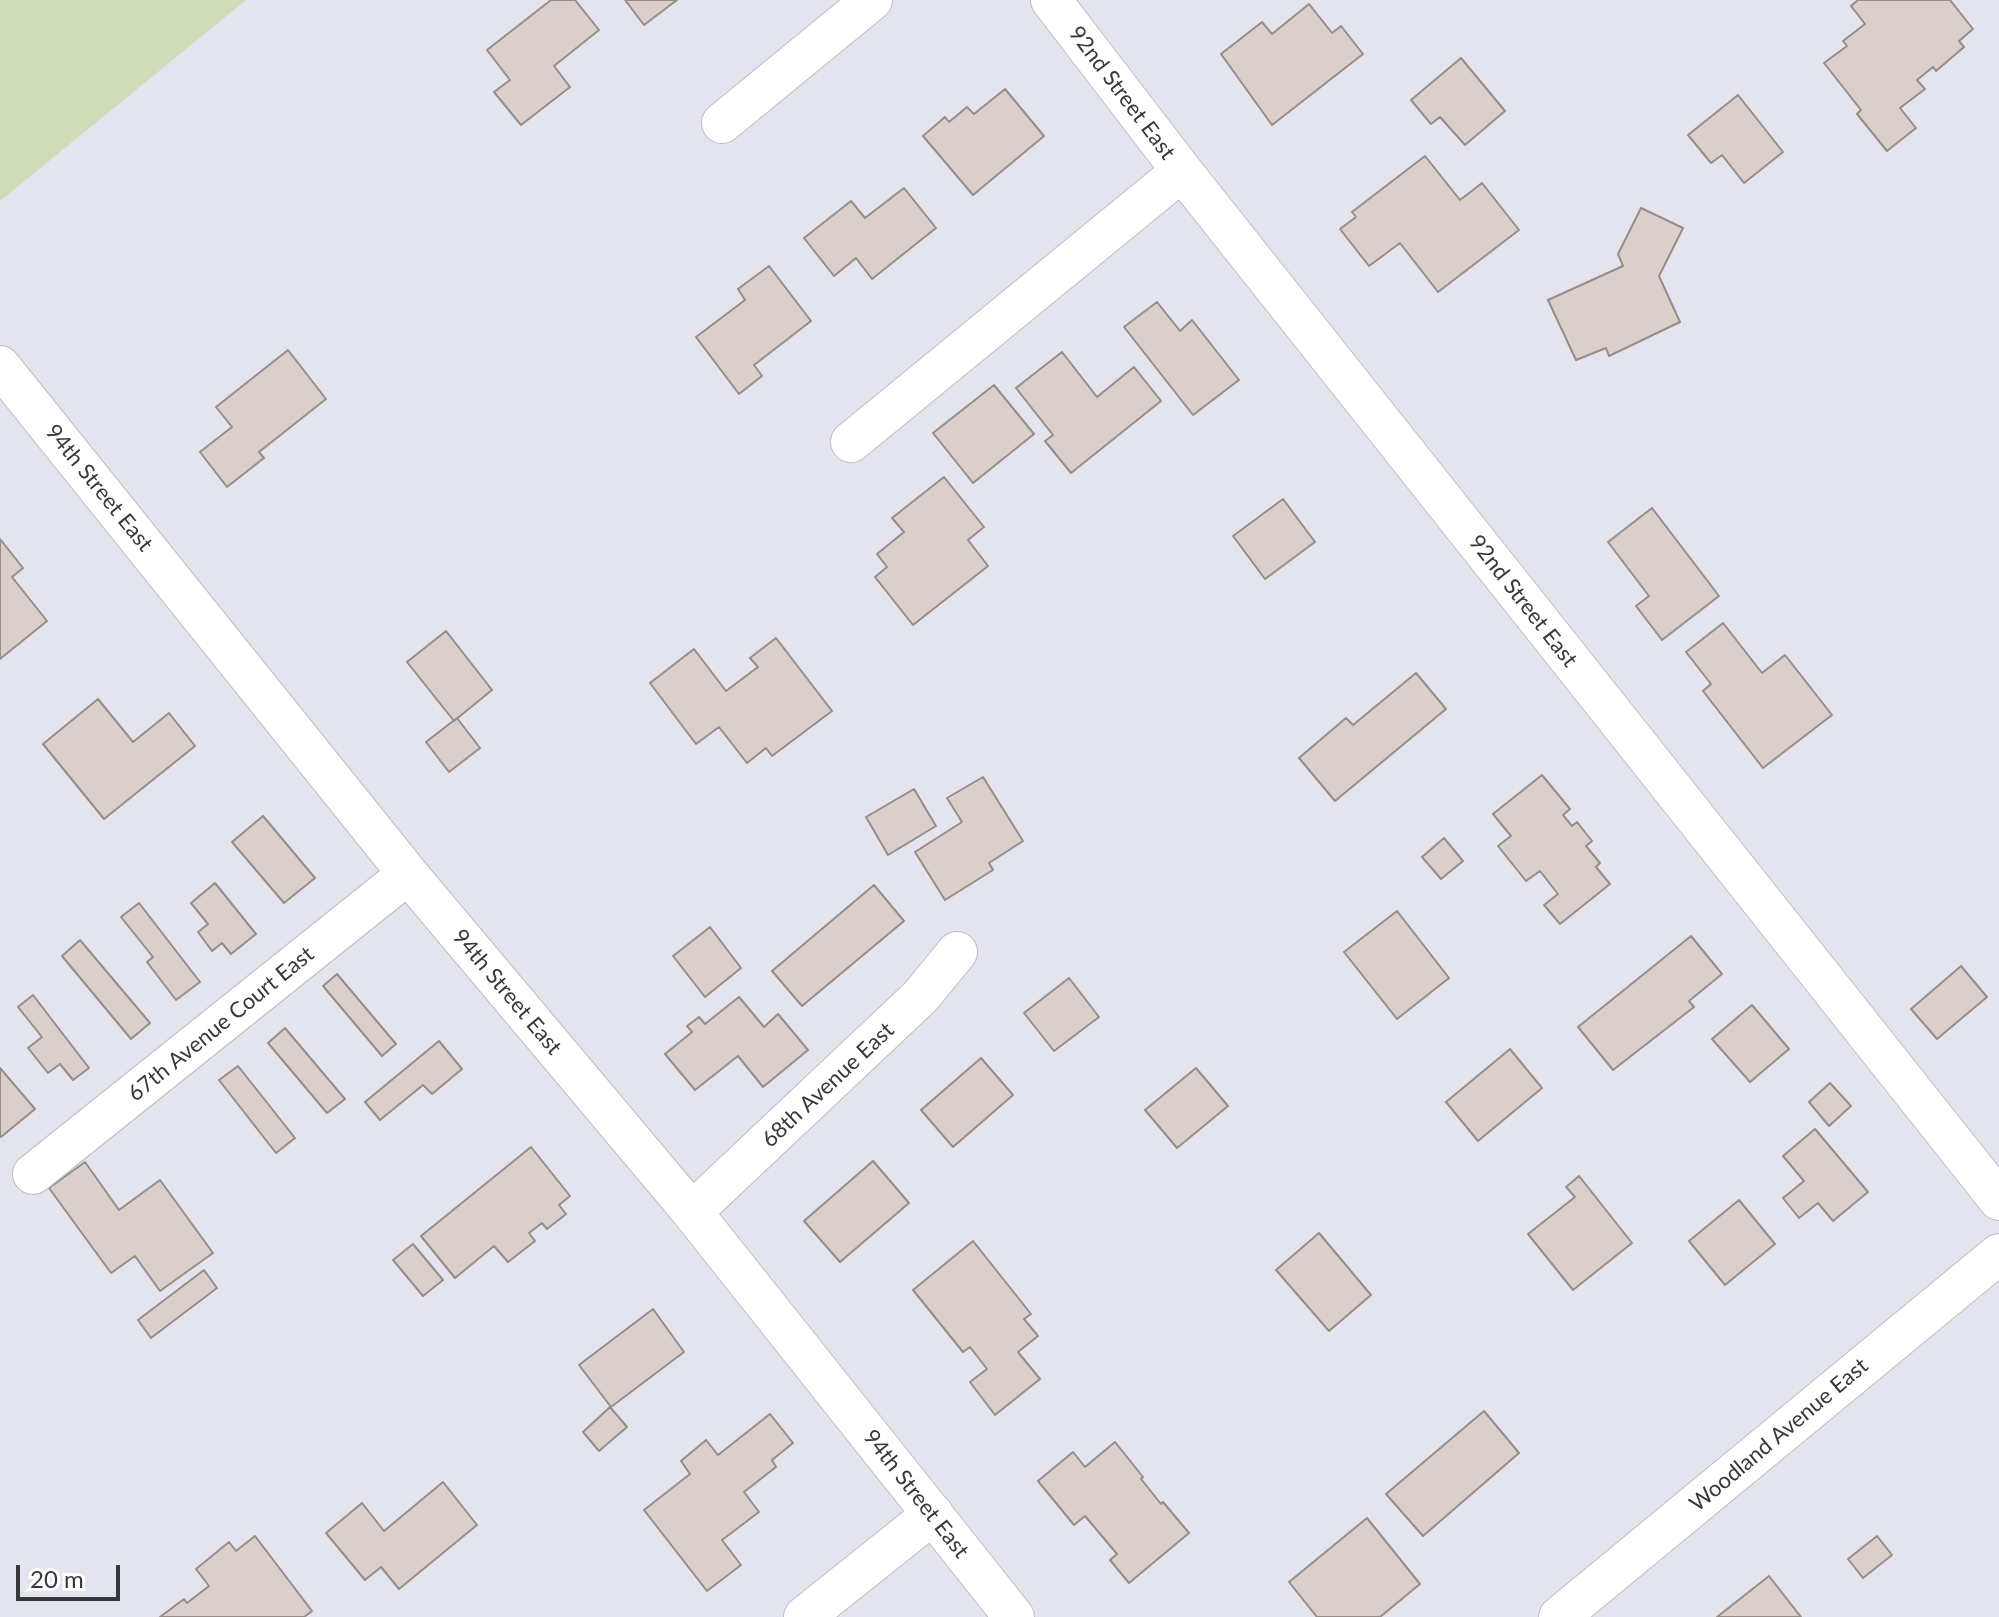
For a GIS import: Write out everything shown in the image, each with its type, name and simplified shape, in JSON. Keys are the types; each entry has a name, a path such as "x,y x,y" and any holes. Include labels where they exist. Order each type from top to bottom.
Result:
{"street":[{"path":"722,123 872,0"},
{"name":"92nd Street East","path":"1051,0 1182,171 1999,1200"},
{"path":"851,442 1182,171"},
{"name":"94th Street East","path":"0,366 408,874 692,1212 1014,1617"},
{"name":"67th Avenue Court East","path":"33,1174 408,874"},
{"name":"68th Avenue East","path":"692,1212 921,996 957,952"},
{"name":"Woodland Avenue East","path":"1559,1617 1999,1254"},
{"path":"804,1617 933,1514"}],"green space":[{"path":"0,0 246,0 0,201"}],"building":[{"path":"551,0 575,0 599,30 554,66 570,87 521,125 494,92 510,80 487,50"},
{"path":"625,0 677,0 644,25"},
{"path":"1858,0 1950,0 1973,29 1959,41 1964,47 1936,71 1933,67 1917,80 1925,89 1900,108 1916,128 1887,151 1857,114 1861,110 1824,63 1847,46 1843,41 1865,24 1851,6"},
{"path":"1309,4 1332,33 1341,26 1363,54 1272,125 1221,54 1262,22 1272,34"},
{"path":"1461,58 1505,111 1465,145 1440,117 1431,124 1411,100"},
{"path":"1005,89 1044,136 973,195 923,136 945,117 949,122 967,107 974,114"},
{"path":"1738,95 1783,152 1744,183 1722,155 1711,163 1688,135"},
{"path":"1425,156 1460,200 1482,183 1519,230 1438,292 1400,243 1369,266 1340,229 1356,217 1352,212"},
{"path":"904,188 936,228 872,279 856,258 834,276 804,238 851,201 865,218"},
{"path":"1641,208 1683,228 1659,276 1680,322 1609,356 1606,348 1576,360 1548,300 1623,266 1618,254"},
{"path":"769,266 811,321 754,365 762,376 739,394 696,337 745,300 738,289"},
{"path":"1157,302 1180,331 1192,320 1239,380 1193,415 1124,327"},
{"path":"288,350 326,399 259,452 264,458 227,487 200,452 232,427 216,407"},
{"path":"1062,352 1097,397 1134,367 1161,401 1071,473 1045,441 1053,435 1016,388"},
{"path":"994,385 1034,434 973,483 933,433"},
{"path":"944,477 984,527 968,540 988,566 913,625 875,577 887,567 877,554 904,532 892,518"},
{"path":"1283,499 1315,542 1265,579 1233,536"},
{"path":"1652,508 1719,596 1662,640 1636,606 1649,596 1608,542"},
{"path":"0,539 23,568 12,577 47,621 0,659"},
{"path":"1723,623 1762,673 1785,655 1832,715 1763,768 1703,691 1711,684 1686,652"},
{"path":"446,631 492,690 454,721 407,662"},
{"path":"776,638 832,711 772,756 766,748 747,763 719,727 696,744 650,683 694,649 726,691 758,667 750,658"},
{"path":"1416,673 1446,709 1335,801 1299,758 1346,718 1353,725"},
{"path":"98,699 133,742 169,713 195,746 104,819 43,744"},
{"path":"457,718 480,748 449,772 426,742"},
{"path":"1542,775 1570,809 1563,815 1572,826 1577,822 1592,841 1586,846 1600,863 1596,867 1610,884 1560,924 1544,905 1558,894 1540,871 1526,881 1498,846 1511,836 1493,814"},
{"path":"983,777 1023,841 989,863 993,870 945,900 915,852 962,822 947,798"},
{"path":"914,789 936,826 888,855 866,817"},
{"path":"263,816 315,878 284,903 232,842"},
{"path":"1444,838 1463,861 1441,879 1422,857"},
{"path":"215,883 256,934 231,954 222,943 212,951 198,932 208,924 191,903"},
{"path":"874,885 904,921 802,1006 772,971"},
{"path":"139,903 200,982 176,1000 147,962 153,957 121,917"},
{"path":"1397,911 1449,978 1397,1019 1344,952"},
{"path":"710,927 741,968 705,997 673,956"},
{"path":"1691,936 1722,974 1689,1001 1694,1007 1613,1070 1578,1027"},
{"path":"80,940 150,1023 131,1039 62,956"},
{"path":"1961,966 1987,997 1937,1039 1911,1009"},
{"path":"337,974 396,1044 382,1056 323,986"},
{"path":"1069,978 1099,1017 1054,1051 1024,1013"},
{"path":"33,995 89,1068 73,1080 60,1064 48,1073 28,1048 42,1037 18,1007"},
{"path":"739,997 764,1027 778,1014 808,1050 763,1087 738,1056 695,1090 665,1054 692,1032 687,1026 699,1017 705,1024"},
{"path":"1752,1005 1789,1049 1750,1082 1712,1039"},
{"path":"285,1028 345,1099 327,1113 268,1043"},
{"path":"439,1041 462,1069 432,1094 423,1085 380,1120 365,1102"},
{"path":"1510,1049 1542,1088 1478,1141 1446,1102"},
{"path":"981,1058 1013,1095 953,1147 921,1110"},
{"path":"238,1066 295,1138 276,1153 219,1080"},
{"path":"0,1068 35,1109 1,1137 0,1136"},
{"path":"1196,1068 1228,1106 1177,1148 1145,1110"},
{"path":"1830,1083 1851,1106 1829,1126 1809,1102"},
{"path":"1815,1129 1868,1192 1833,1221 1818,1203 1799,1218 1783,1198 1804,1181 1783,1156"},
{"path":"531,1147 570,1196 559,1205 566,1214 547,1229 542,1223 529,1233 535,1241 508,1262 494,1246 455,1278 421,1236"},
{"path":"873,1161 909,1203 840,1262 804,1221"},
{"path":"85,1162 119,1210 160,1180 213,1253 160,1291 135,1256 111,1273 49,1188"},
{"path":"1579,1176 1632,1243 1573,1290 1528,1234 1575,1197 1566,1187"},
{"path":"1739,1200 1775,1244 1725,1285 1689,1241"},
{"path":"1319,1233 1371,1295 1329,1331 1276,1270"},
{"path":"973,1241 1031,1314 1024,1319 1038,1336 1018,1352 1040,1379 995,1415 970,1382 987,1369 970,1347 963,1352 913,1290"},
{"path":"413,1244 443,1280 423,1296 393,1260"},
{"path":"204,1270 217,1288 151,1338 138,1320"},
{"path":"653,1309 684,1352 611,1407 579,1365"},
{"path":"610,1407 627,1427 599,1451 583,1432"},
{"path":"1484,1411 1519,1453 1423,1536 1386,1494"},
{"path":"770,1414 793,1443 772,1460 776,1467 744,1492 759,1512 722,1540 741,1565 707,1591 644,1510 690,1474 681,1461 706,1440 718,1455"},
{"path":"1115,1442 1161,1504 1163,1502 1189,1533 1129,1583 1110,1560 1117,1554 1085,1516 1074,1525 1038,1481 1073,1452 1085,1467"},
{"path":"443,1482 477,1525 399,1589 381,1567 365,1580 326,1533 362,1503 384,1531"},
{"path":"1367,1518 1420,1584 1380,1617 1317,1617 1289,1582"},
{"path":"255,1536 312,1611 304,1617 160,1617 184,1599 187,1603 209,1586 196,1569 229,1542 236,1551"},
{"path":"1877,1536 1892,1555 1863,1578 1848,1559"},
{"path":"1769,1576 1801,1617 1717,1617"}]}
